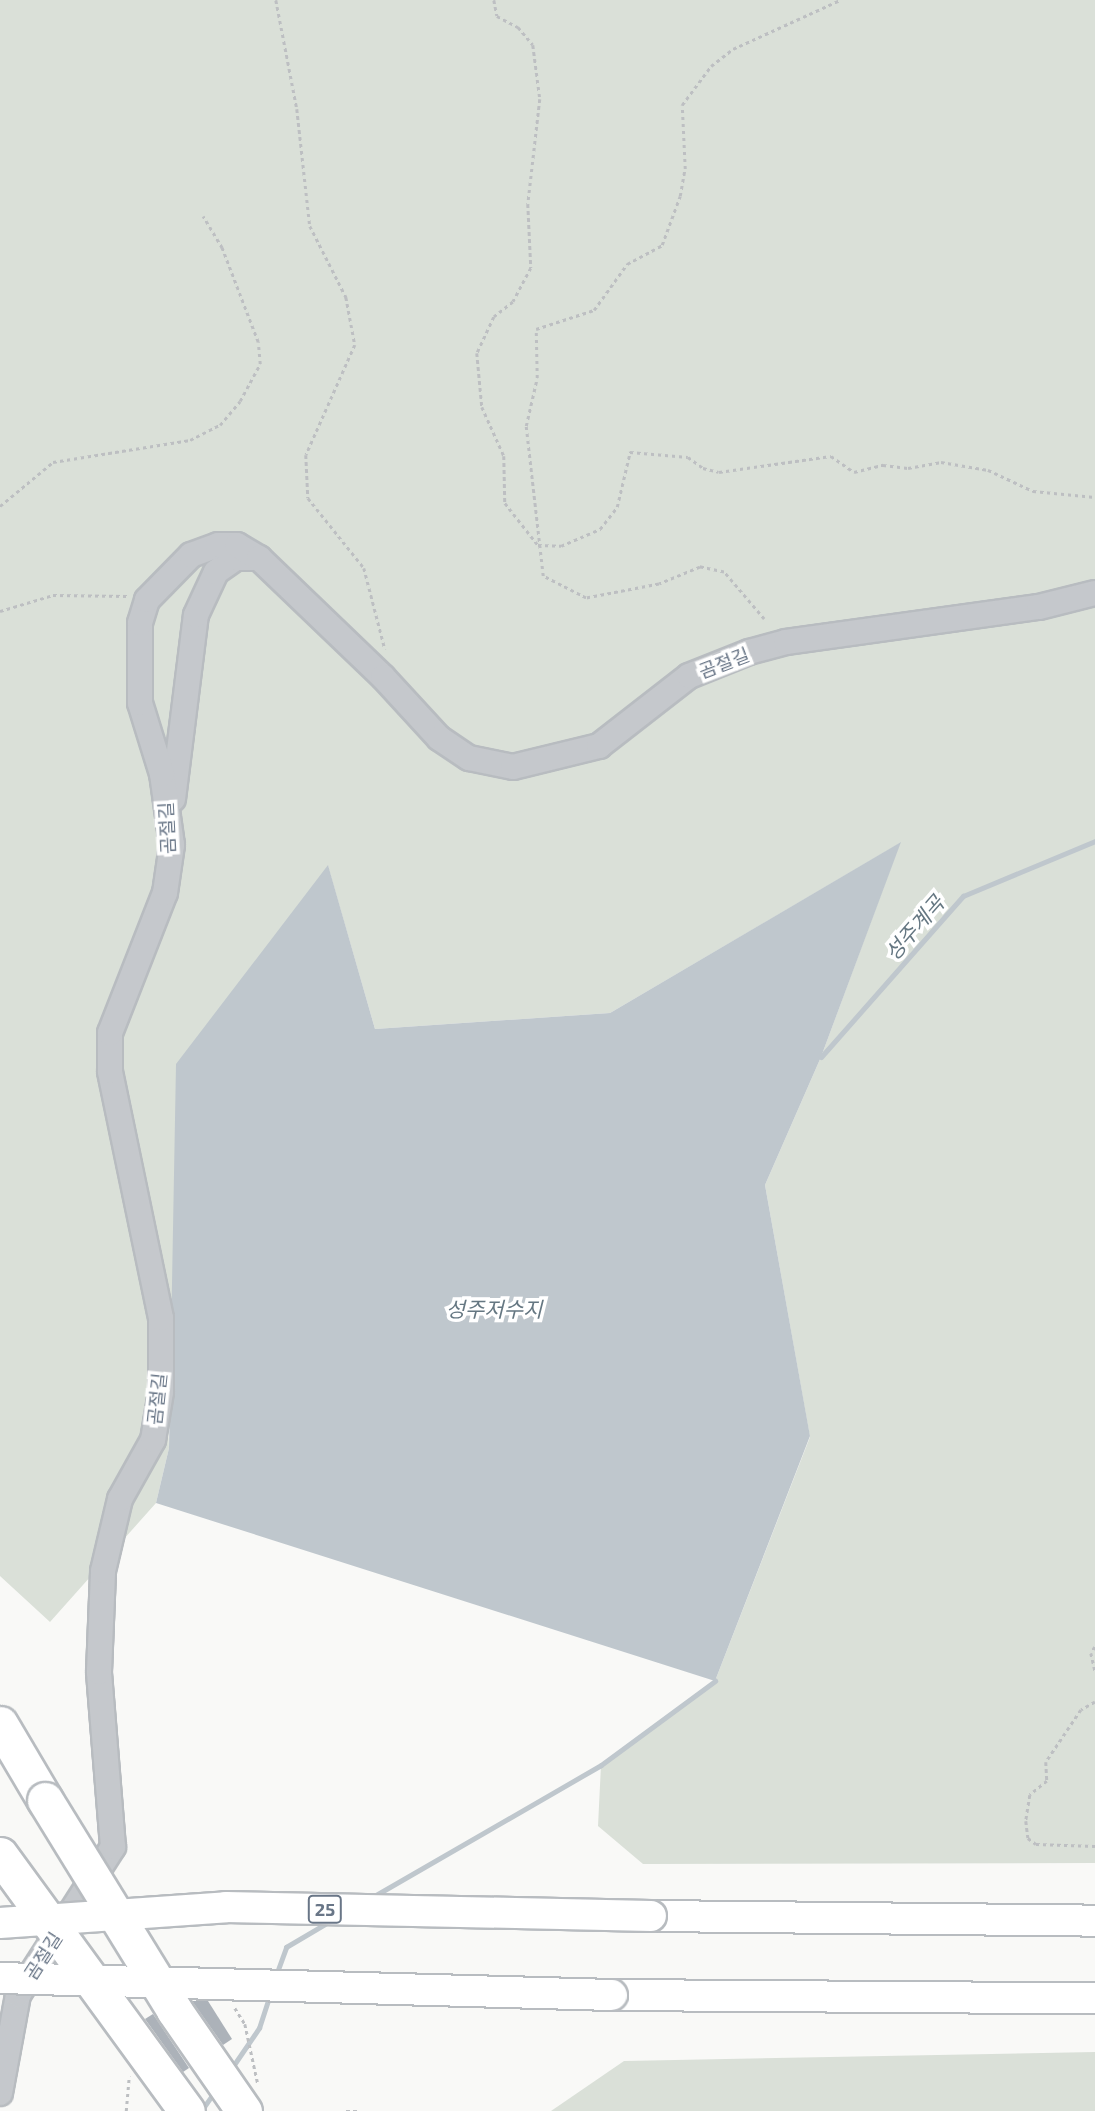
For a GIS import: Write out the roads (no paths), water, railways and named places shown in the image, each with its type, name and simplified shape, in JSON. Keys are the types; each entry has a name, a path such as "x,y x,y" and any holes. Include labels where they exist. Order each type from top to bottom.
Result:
{"highway":[{"path":"0,1724 174,2010 244,2111"},
{"path":"0,1855 187,2111"}],"main road":[{"name":"25","path":"0,1923 226,1907 651,1916 1095,1921"},
{"path":"0,1978 612,1995 1095,1998"}],"street":[{"name":"곰절길","path":"0,2094 18,1995 113,1847 99,1672 103,1571 120,1499 153,1440 161,1392 161,1318 115,1098 110,1033 165,893 171,824 140,703 140,623 147,600 191,555 237,545 259,558 392,687 439,738 469,758 513,767 599,746 689,676 749,652 786,642 1039,607 1095,593"},
{"path":"171,824 196,615 216,572 236,558 259,558"}],"water":[{"name":"성주저수지","path":"901,842 821,1057 765,1185 810,1436 715,1681 156,1503 169,1448 176,1064 328,865 375,1029 610,1013"}],"waterway":[{"name":"성주계곡","path":"821,1057 963,896 1095,841"},
{"path":"369,1899 601,1765 715,1681"},
{"path":"276,1975 286,1947 330,1921"},
{"path":"231,2069 259,2028 270,1995"},
{"path":"201,2111 215,2091"}]}
